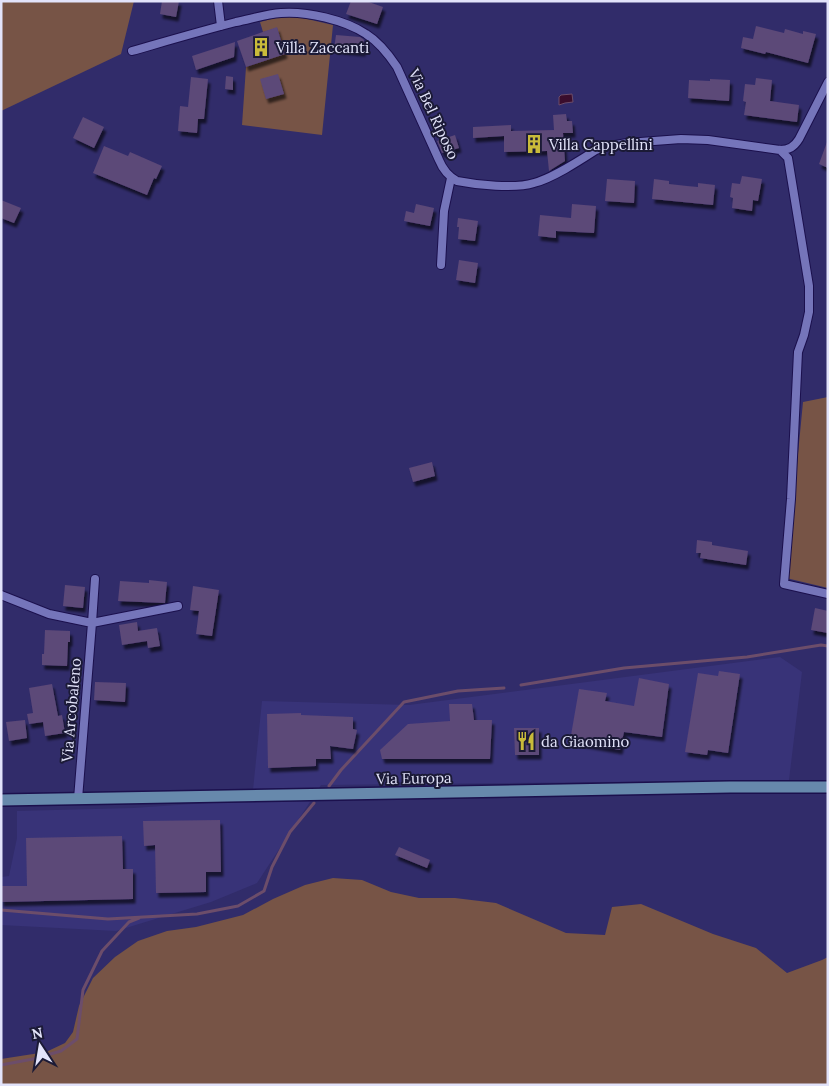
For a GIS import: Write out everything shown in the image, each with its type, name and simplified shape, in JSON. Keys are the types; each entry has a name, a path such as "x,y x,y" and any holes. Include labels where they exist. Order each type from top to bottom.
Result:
{"main road":[{"name":"Via Europa","path":"1,800 730,787 828,787"}],"street":[{"path":"218,1 221,26"},
{"name":"Via Bel Riposo","path":"132,51 267,15 289,13 310,15 354,27 366,34 391,58 397,67 438,160 446,174 457,181 503,186 525,186 546,179 596,150 627,143 694,139 780,150"},
{"path":"780,150 790,149 797,143 828,82"},
{"path":"780,150 788,158 809,286 809,312 798,352 791,499 784,584 828,594"},
{"path":"441,264 444,212 451,178"},
{"name":"Via Arcobaleno","path":"78,799 95,579"},
{"path":"1,595 49,614 92,623 178,606"}],"shaded area":[{"path":"1,1 134,1 121,54 1,111"},
{"path":"283,16 294,16 333,25 322,135 242,125 246,67 285,53 277,28 263,32 260,22"},
{"path":"572,94 573,102 559,105 559,97 561,95"},
{"path":"828,397 828,588 786,578 803,402"},
{"path":"780,657 802,672 789,780 321,785 257,883 211,902 116,931 1,925 1,877 9,876 17,838 17,811 133,808 252,800 262,701 409,705"},
{"path":"333,878 362,880 391,892 419,898 455,898 496,903 566,933 605,935 612,907 641,904 713,934 756,948 787,973 828,957 828,1085 1,1085 1,1059 46,1052 65,1043 73,1032 79,1006 93,978 115,957 138,941 167,931 196,927 243,915 305,885"}],"building":[{"path":"162,1 179,1 176,17 160,14"},
{"path":"351,1 366,1 383,7 377,24 346,14"},
{"path":"756,26 784,33 785,29 803,34 803,31 816,34 808,63 766,52 765,54 741,48 743,37 753,39"},
{"name":"Villa Zaccanti","path":"277,27 285,54 246,67 237,41"},
{"path":"336,35 360,37 364,40 363,52 334,49"},
{"path":"235,42 234,57 196,70 192,56"},
{"path":"278,74 284,94 266,99 260,79"},
{"path":"226,76 233,77 233,90 225,89"},
{"path":"191,77 208,79 204,119 198,119 197,133 178,131 180,106 188,107"},
{"path":"756,78 772,80 770,101 799,105 797,122 744,115 746,102 743,101 745,84 755,85"},
{"path":"710,79 730,80 729,101 688,98 689,80 710,81"},
{"name":"Villa Cappellini","path":"566,114 567,121 572,121 573,133 563,133 565,161 549,171 547,151 504,152 504,136 473,138 473,127 511,125 511,131 554,130 553,115"},
{"path":"83,117 104,127 94,148 73,138"},
{"path":"455,135 459,148 442,153 437,141"},
{"path":"828,142 828,168 819,164"},
{"path":"104,146 128,156 130,152 162,166 156,179 154,178 147,195 93,173"},
{"path":"742,176 762,179 758,201 753,200 752,211 732,208 733,198 730,197 732,183 740,184"},
{"path":"607,179 635,181 634,203 605,201"},
{"path":"654,179 669,181 669,184 687,186 698,187 698,183 715,185 713,205 652,199"},
{"path":"1,200 21,208 14,223 1,218"},
{"path":"416,204 434,208 430,226 404,221 406,211 414,213"},
{"path":"572,204 596,206 594,233 556,231 556,238 538,236 540,215 571,218"},
{"path":"458,218 478,221 475,241 458,239"},
{"path":"459,260 478,263 475,283 456,280"},
{"path":"432,462 435,476 413,482 409,468"},
{"path":"697,540 712,542 712,545 748,551 746,565 700,558 701,553 696,553"},
{"path":"149,580 167,582 165,603 118,601 120,581 149,583"},
{"path":"65,585 85,587 83,608 63,606"},
{"path":"193,586 219,590 212,636 196,634 199,611 190,610"},
{"path":"815,608 828,611 828,633 811,630"},
{"path":"137,622 138,631 157,628 160,646 148,648 147,641 122,645 119,625"},
{"path":"45,630 70,631 67,666 42,665"},
{"path":"719,671 740,674 728,753 708,750 707,755 685,752 698,673 718,676"},
{"path":"639,678 669,684 662,737 624,732 620,750 570,741 579,689 607,693 605,701 634,706"},
{"path":"95,682 126,683 125,702 94,700"},
{"path":"52,684 58,716 62,715 65,733 45,736 43,722 29,724 27,714 33,713 29,688"},
{"path":"449,704 472,704 474,720 492,720 490,759 382,759 380,750 408,724 450,721"},
{"path":"301,713 301,715 353,717 353,729 357,730 353,749 330,746 331,759 316,759 316,766 268,768 267,714"},
{"path":"25,720 27,738 9,741 6,722"},
{"name":"da Giaomino","path":"514,728 539,728 539,755 515,755"},
{"path":"220,820 221,872 206,872 206,892 156,893 155,845 144,846 143,821"},
{"path":"122,836 123,869 133,869 133,899 1,902 1,886 27,886 26,838"},
{"path":"399,847 430,860 427,868 395,855"}],"waterway":[{"path":"521,685 624,668 747,657 821,645 828,646"},
{"path":"329,786 341,770 404,702 458,691 504,688"},
{"path":"1,910 108,919 197,914 238,906 264,891 272,867 290,832 314,803"},
{"path":"1,1065 61,1051 77,1039 83,990 102,951 129,922 139,918"}],"place":[{"name":"Villa Zaccanti","path":"261,47"},
{"name":"Villa Cappellini","path":"534,144"},
{"name":"da Giaomino","path":"526,741"}]}
